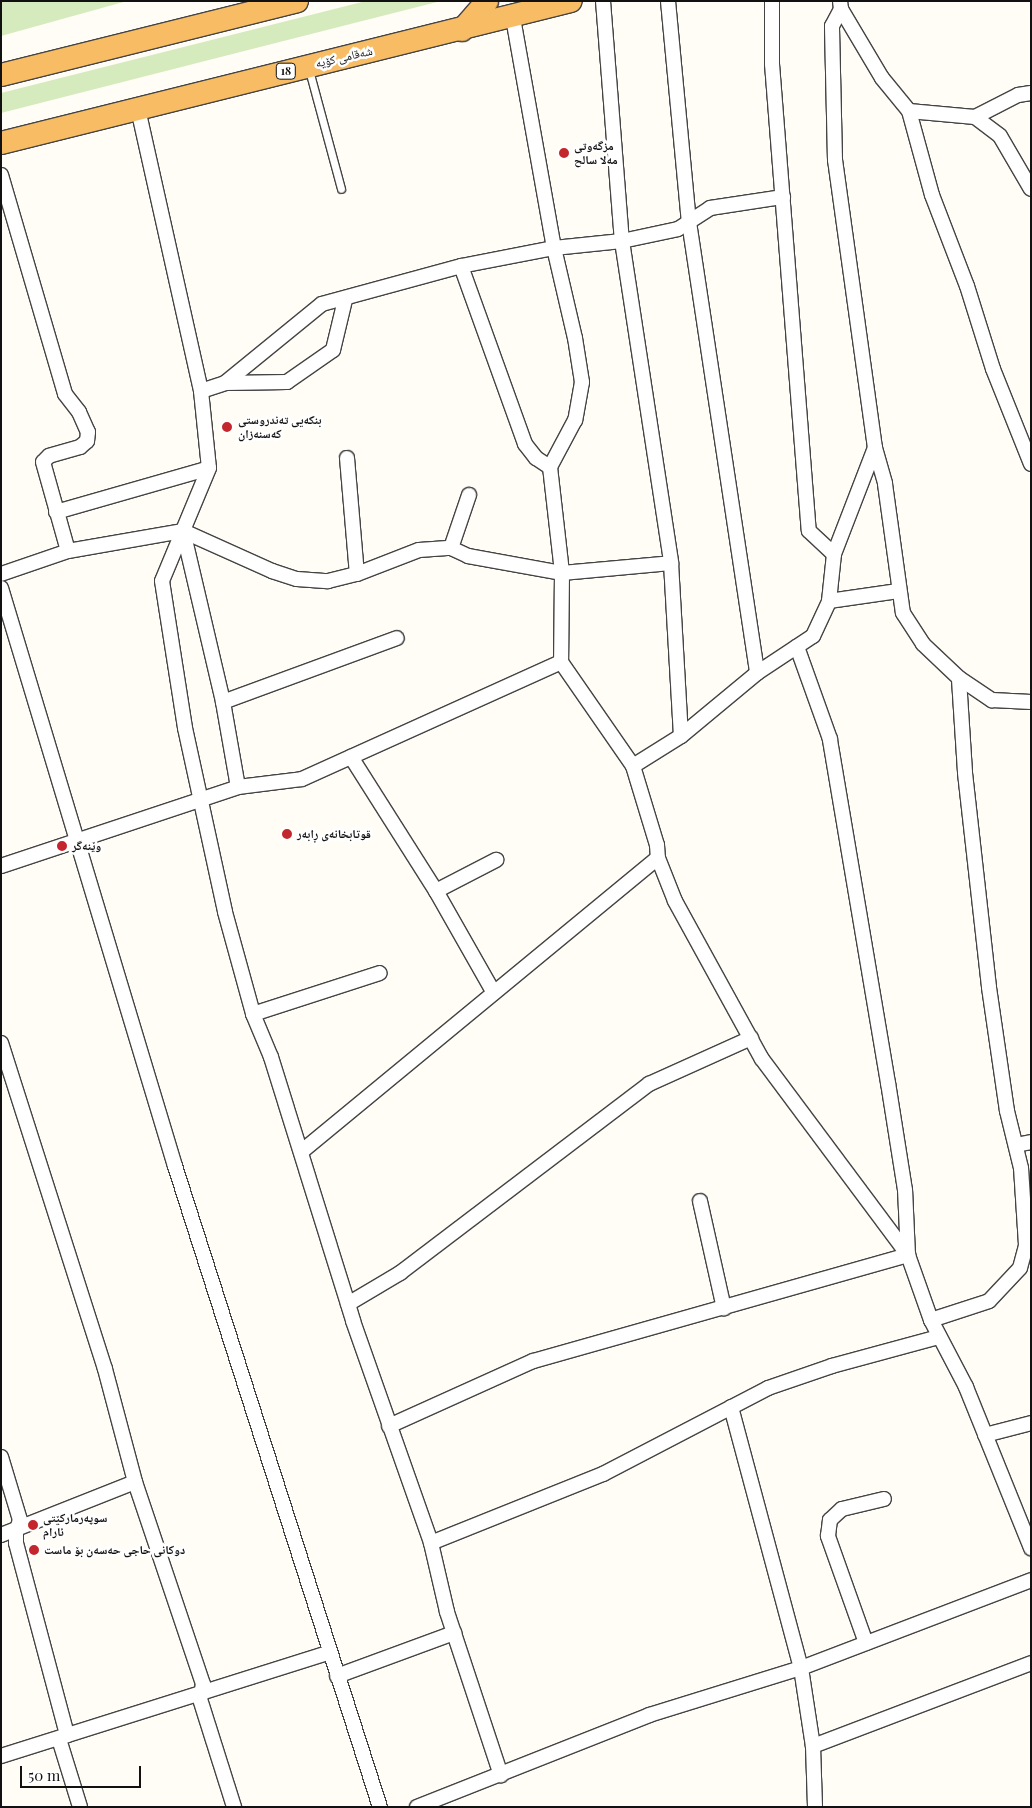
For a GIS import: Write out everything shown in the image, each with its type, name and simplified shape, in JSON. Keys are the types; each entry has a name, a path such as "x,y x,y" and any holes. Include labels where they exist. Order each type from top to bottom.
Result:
{"highway":[{"path":"1,75 297,1"},
{"path":"462,30 487,1"},
{"name":"شەقامی کۆیە","path":"1,142 308,65 513,18 571,1"}],"street":[{"path":"603,1 622,241 671,563 681,736"},
{"path":"668,1 689,222 757,674"},
{"path":"772,1 772,64 809,532 834,554"},
{"path":"841,5 882,78 909,112 932,195 967,286 993,369 1031,464"},
{"path":"841,5 832,26 835,160 875,448 885,484 898,591 903,613 923,644 959,678 992,700 1031,702"},
{"path":"513,18 554,248 575,338 582,382 575,420 550,467 562,573 561,662 632,766 657,845 658,858 675,901 751,1038 846,1174 908,1255"},
{"path":"909,112 975,117 1018,95 1031,93"},
{"path":"138,109 201,391 209,468 162,581 185,728 225,912 253,1014 271,1057 348,1304 431,1544 454,1633 501,1775"},
{"path":"975,117 1000,136 1031,189"},
{"path":"1,175 65,394 79,412 88,432 87,441 80,447 45,458 56,512 68,552"},
{"path":"225,383 322,304 345,300 386,285 461,266 554,248 622,241 678,229 710,208 783,197"},
{"path":"461,266 525,444 536,458 550,467"},
{"path":"201,391 225,383 287,382 333,350 345,300"},
{"path":"632,766 681,736 757,674 813,636 829,601 834,554 875,448"},
{"path":"347,458 357,574"},
{"path":"56,512 209,468"},
{"path":"451,548 469,495"},
{"path":"1,574 68,552 183,532 236,557 297,579 321,582 357,574 419,550 451,548 468,556 562,573 671,563"},
{"path":"183,532 223,702 238,787"},
{"path":"1,588 76,843 261,1442 380,1807"},
{"path":"829,601 898,591"},
{"path":"223,702 397,638"},
{"path":"797,647 830,739 905,1190 908,1255 931,1320 966,1387 1031,1548"},
{"path":"1,866 76,843 238,787 302,779 561,662"},
{"path":"931,1320 989,1300 1020,1268 1026,1245 1026,1208 1016,1145 1007,1110 988,978 965,772 959,678"},
{"path":"351,757 436,890 494,993"},
{"path":"301,1152 658,858"},
{"path":"436,890 496,860"},
{"path":"253,1014 380,973"},
{"path":"348,1304 400,1273 649,1084 751,1038"},
{"path":"1,1043 105,1369 135,1482 203,1684 200,1699 234,1807"},
{"path":"1016,1145 1031,1142"},
{"path":"700,1202 724,1308"},
{"path":"389,1426 532,1361 908,1255"},
{"path":"431,1544 602,1474 768,1388 832,1366 939,1337"},
{"path":"731,1407 801,1668 813,1746 815,1807"},
{"path":"985,1435 1031,1423"},
{"path":"1,1458 20,1520 16,1532 16,1544 80,1807"},
{"path":"1,1535 16,1532 135,1482"},
{"path":"866,1643 828,1536 830,1520 842,1510 884,1499"},
{"path":"417,1807 649,1715 801,1668 1031,1580"},
{"path":"337,1676 454,1633"},
{"path":"1,1756 330,1652"},
{"path":"813,1746 1031,1664"}],"lane":[{"path":"308,65 341,189"}],"green space":[{"path":"1,1 127,1 1,36"},
{"path":"366,1 441,1 1,113 1,93"}],"place":[{"name":"مزگەوتی مەلا سالح","path":"564,153"},
{"name":"بنکەیی تەندروستی کەسنەزان","path":"227,427"},
{"name":"قوتابخانەی ڕابەر","path":"287,834"},
{"name":"وێنەگر","path":"62,846"},
{"name":"سوپەرمارکێتی ئارام","path":"33,1525"},
{"name":"دوکانی حاجی حەسەن بۆ ماست","path":"34,1550"}]}
